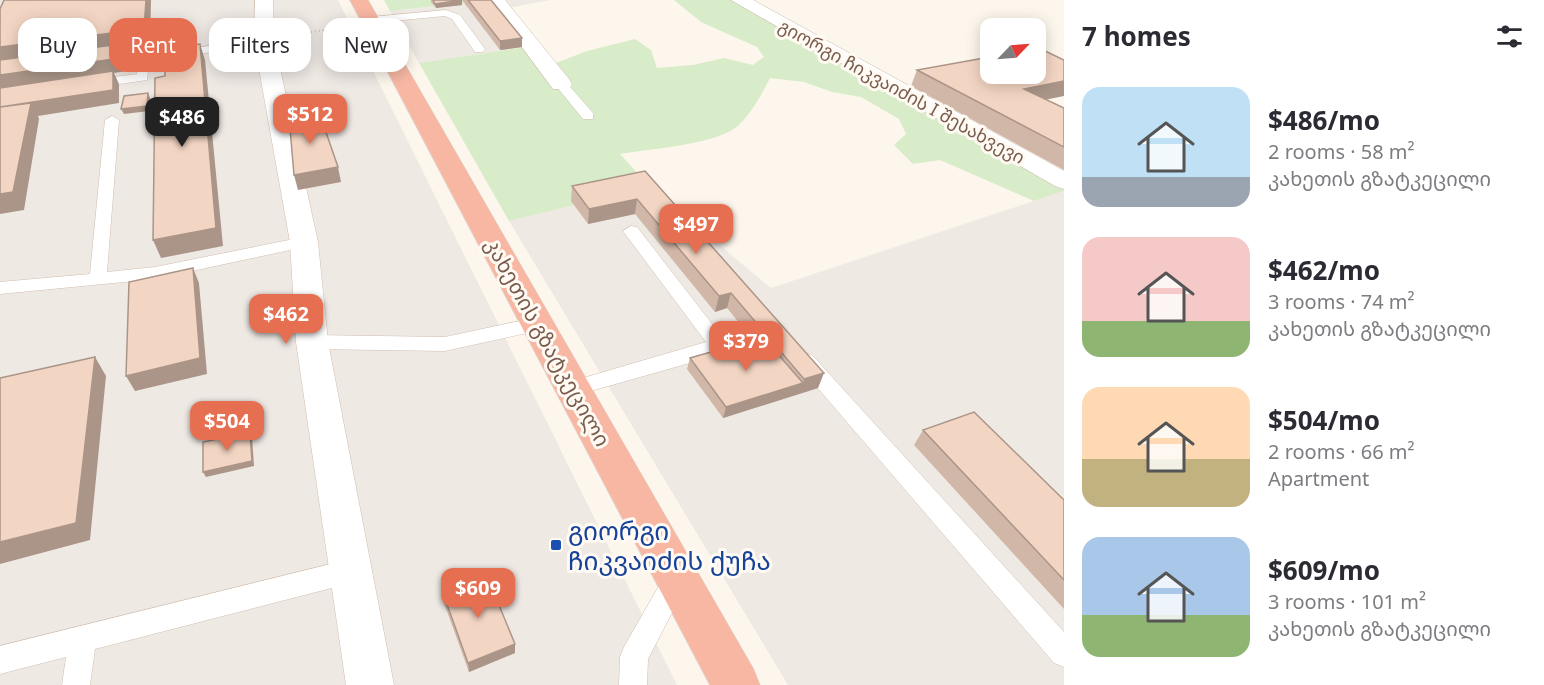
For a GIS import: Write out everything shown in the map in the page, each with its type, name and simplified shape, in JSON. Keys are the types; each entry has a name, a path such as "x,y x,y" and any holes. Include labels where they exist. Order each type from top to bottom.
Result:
{"highway":[{"name":"კახეთის გზატკეცილი","path":"368,14 736,685"}],"street":[{"path":"264,0 264,18"},
{"path":"496,0 561,84"},
{"name":"გიორგი ჩიკვაიძის I შესახვევი","path":"740,0 1064,181"},
{"path":"270,72 304,242 312,342 370,685"}],"lane":[{"path":"368,14 446,13 456,17 479,49"},
{"path":"77,86 143,77 144,59 209,49"},
{"path":"561,84 588,116"},
{"path":"98,279 112,120"},
{"path":"573,388 711,350 716,342 631,231"},
{"path":"0,288 155,273 304,242"},
{"path":"312,342 445,344 538,324"},
{"path":"787,340 1064,653"},
{"path":"0,660 351,571"},
{"path":"633,685 634,657 677,578"},
{"path":"76,685 83,639"}],"path":[{"path":"311,29 368,14"}],"shaded area":[{"path":"0,0 338,0 347,18 323,18 323,72 374,72 677,685 0,685"},
{"path":"492,0 550,0 503,9 532,46 419,63 409,45 409,18 394,18 390,11"},
{"path":"650,187 771,288 1064,191 1064,685 788,685 509,221"}],"green space":[{"path":"384,0 492,0 390,11"},
{"path":"674,0 740,0 1064,181 1064,191 1034,201 940,160 913,164 894,145 906,134 899,119 861,97 832,92 804,82 770,78 750,112 735,128 724,134 696,143 620,154 650,187 509,221 419,63 532,46 548,66 587,51 635,39 651,50 657,68 693,65 724,58 753,65 764,57 757,47 701,22"}],"building":[{"path":"4,0 146,0 145,18 109,18 109,33 97,35 97,18 18,18 18,45 0,47 0,9"},
{"path":"433,0 462,0 435,4"},
{"path":"468,0 491,0 522,38 500,41"},
{"path":"197,44 200,44 216,228 153,240 155,78 165,76 165,72 197,72"},
{"path":"109,46 109,60 97,61 97,47"},
{"path":"1046,51 1064,60 1064,81 1024,89 1064,108 1064,147 917,70 980,59 980,84 1046,84"},
{"path":"18,58 18,72 21,72 0,75 0,60"},
{"path":"113,72 113,90 0,107 0,88"},
{"path":"148,93 147,106 121,109 124,96"},
{"path":"31,103 13,192 0,194 0,107"},
{"path":"319,112 338,167 294,175 289,117"},
{"path":"645,171 824,373 804,379 731,293 719,296 637,199 589,209 572,186"},
{"path":"193,268 200,358 126,376 129,282"},
{"path":"763,337 803,383 726,407 690,358"},
{"path":"95,357 76,523 0,542 0,378"},
{"path":"974,412 1064,500 1064,580 923,430"},
{"path":"250,432 252,461 203,472 203,442"},
{"path":"487,576 515,644 468,663 443,593"}],"place":[{"name":"გიორგი ჩიკვაიძის ქუჩა","path":"556,545"}]}
